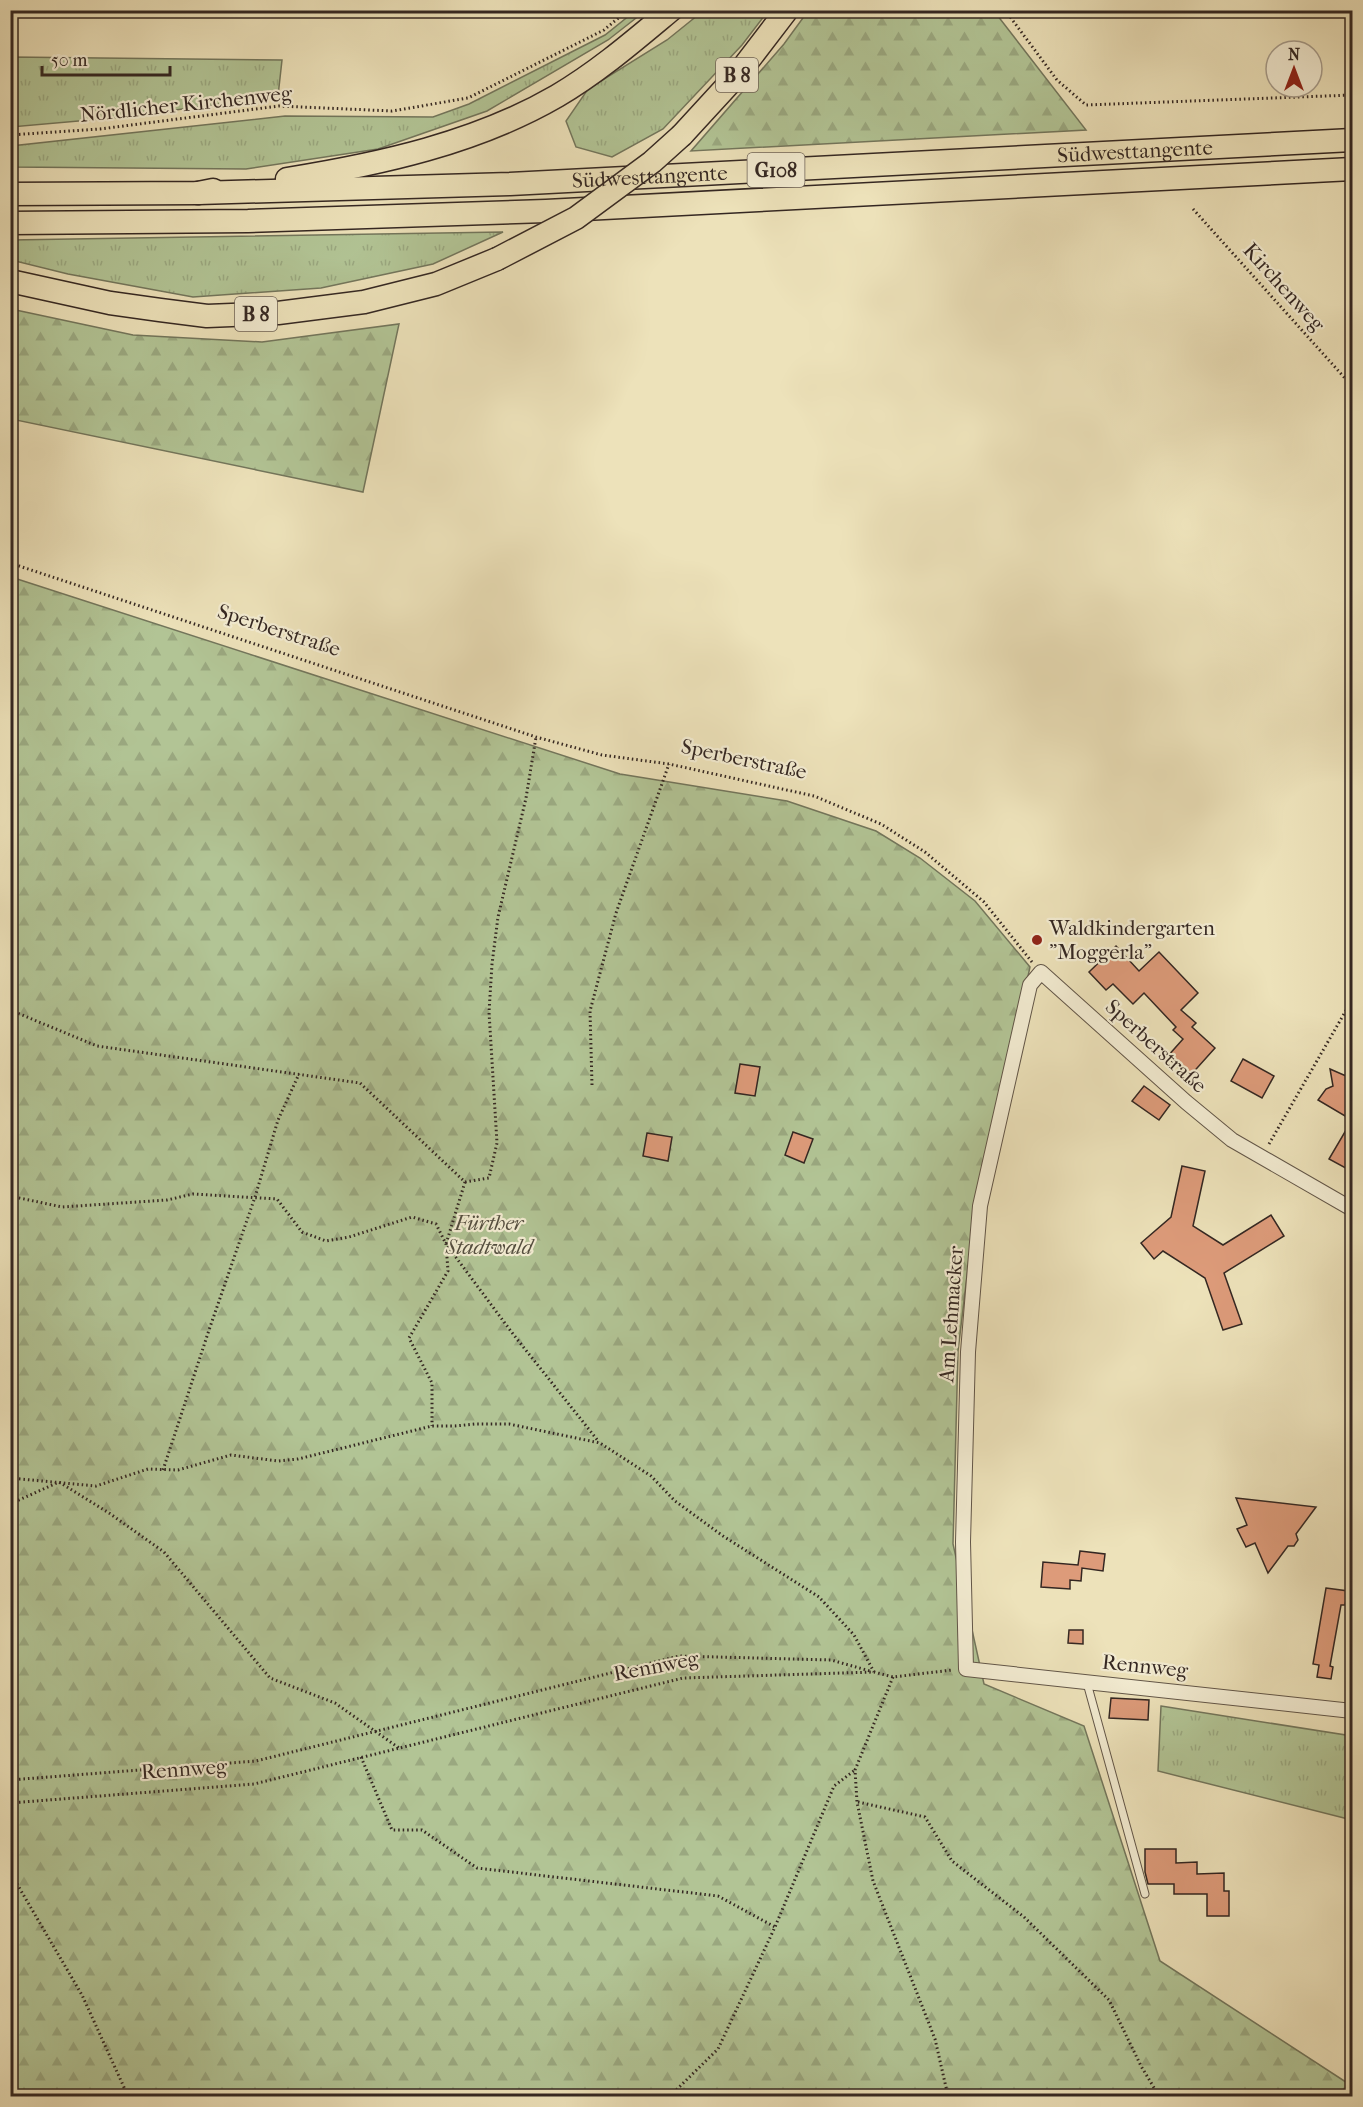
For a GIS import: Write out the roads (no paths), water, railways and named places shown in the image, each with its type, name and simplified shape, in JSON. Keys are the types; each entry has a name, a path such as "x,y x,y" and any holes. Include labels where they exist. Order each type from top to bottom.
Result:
{"highway":[{"path":"10,194 198,193 304,176 424,151 499,124 558,95 629,46 671,10"},
{"name":"B 8","path":"10,280 110,303 207,316 279,313 364,302 436,284 497,260 576,218 652,162 682,135 738,74 787,10"},
{"name":"Südwesttangente","path":"198,193 510,184 1353,140"},
{"name":"Südwesttangente","path":"10,223 248,221 546,211 1353,169"}],"street":[{"name":"Sperberstraße","path":"1041,972 1186,1102 1232,1140 1353,1209"},
{"name":"Am Lehmacker","path":"966,1669 963,1542 968,1352 980,1206 1030,985 1041,972"},
{"name":"Rennweg","path":"966,1669 1087,1680 1353,1711"}],"lane":[{"path":"1087,1680 1145,1894"}],"place":[{"name":"Waldkindergarten \"Moggerla\"","path":"1037,940"}],"park label":[{"name":"Fürther Stadtwald","path":"489,1235"}]}
